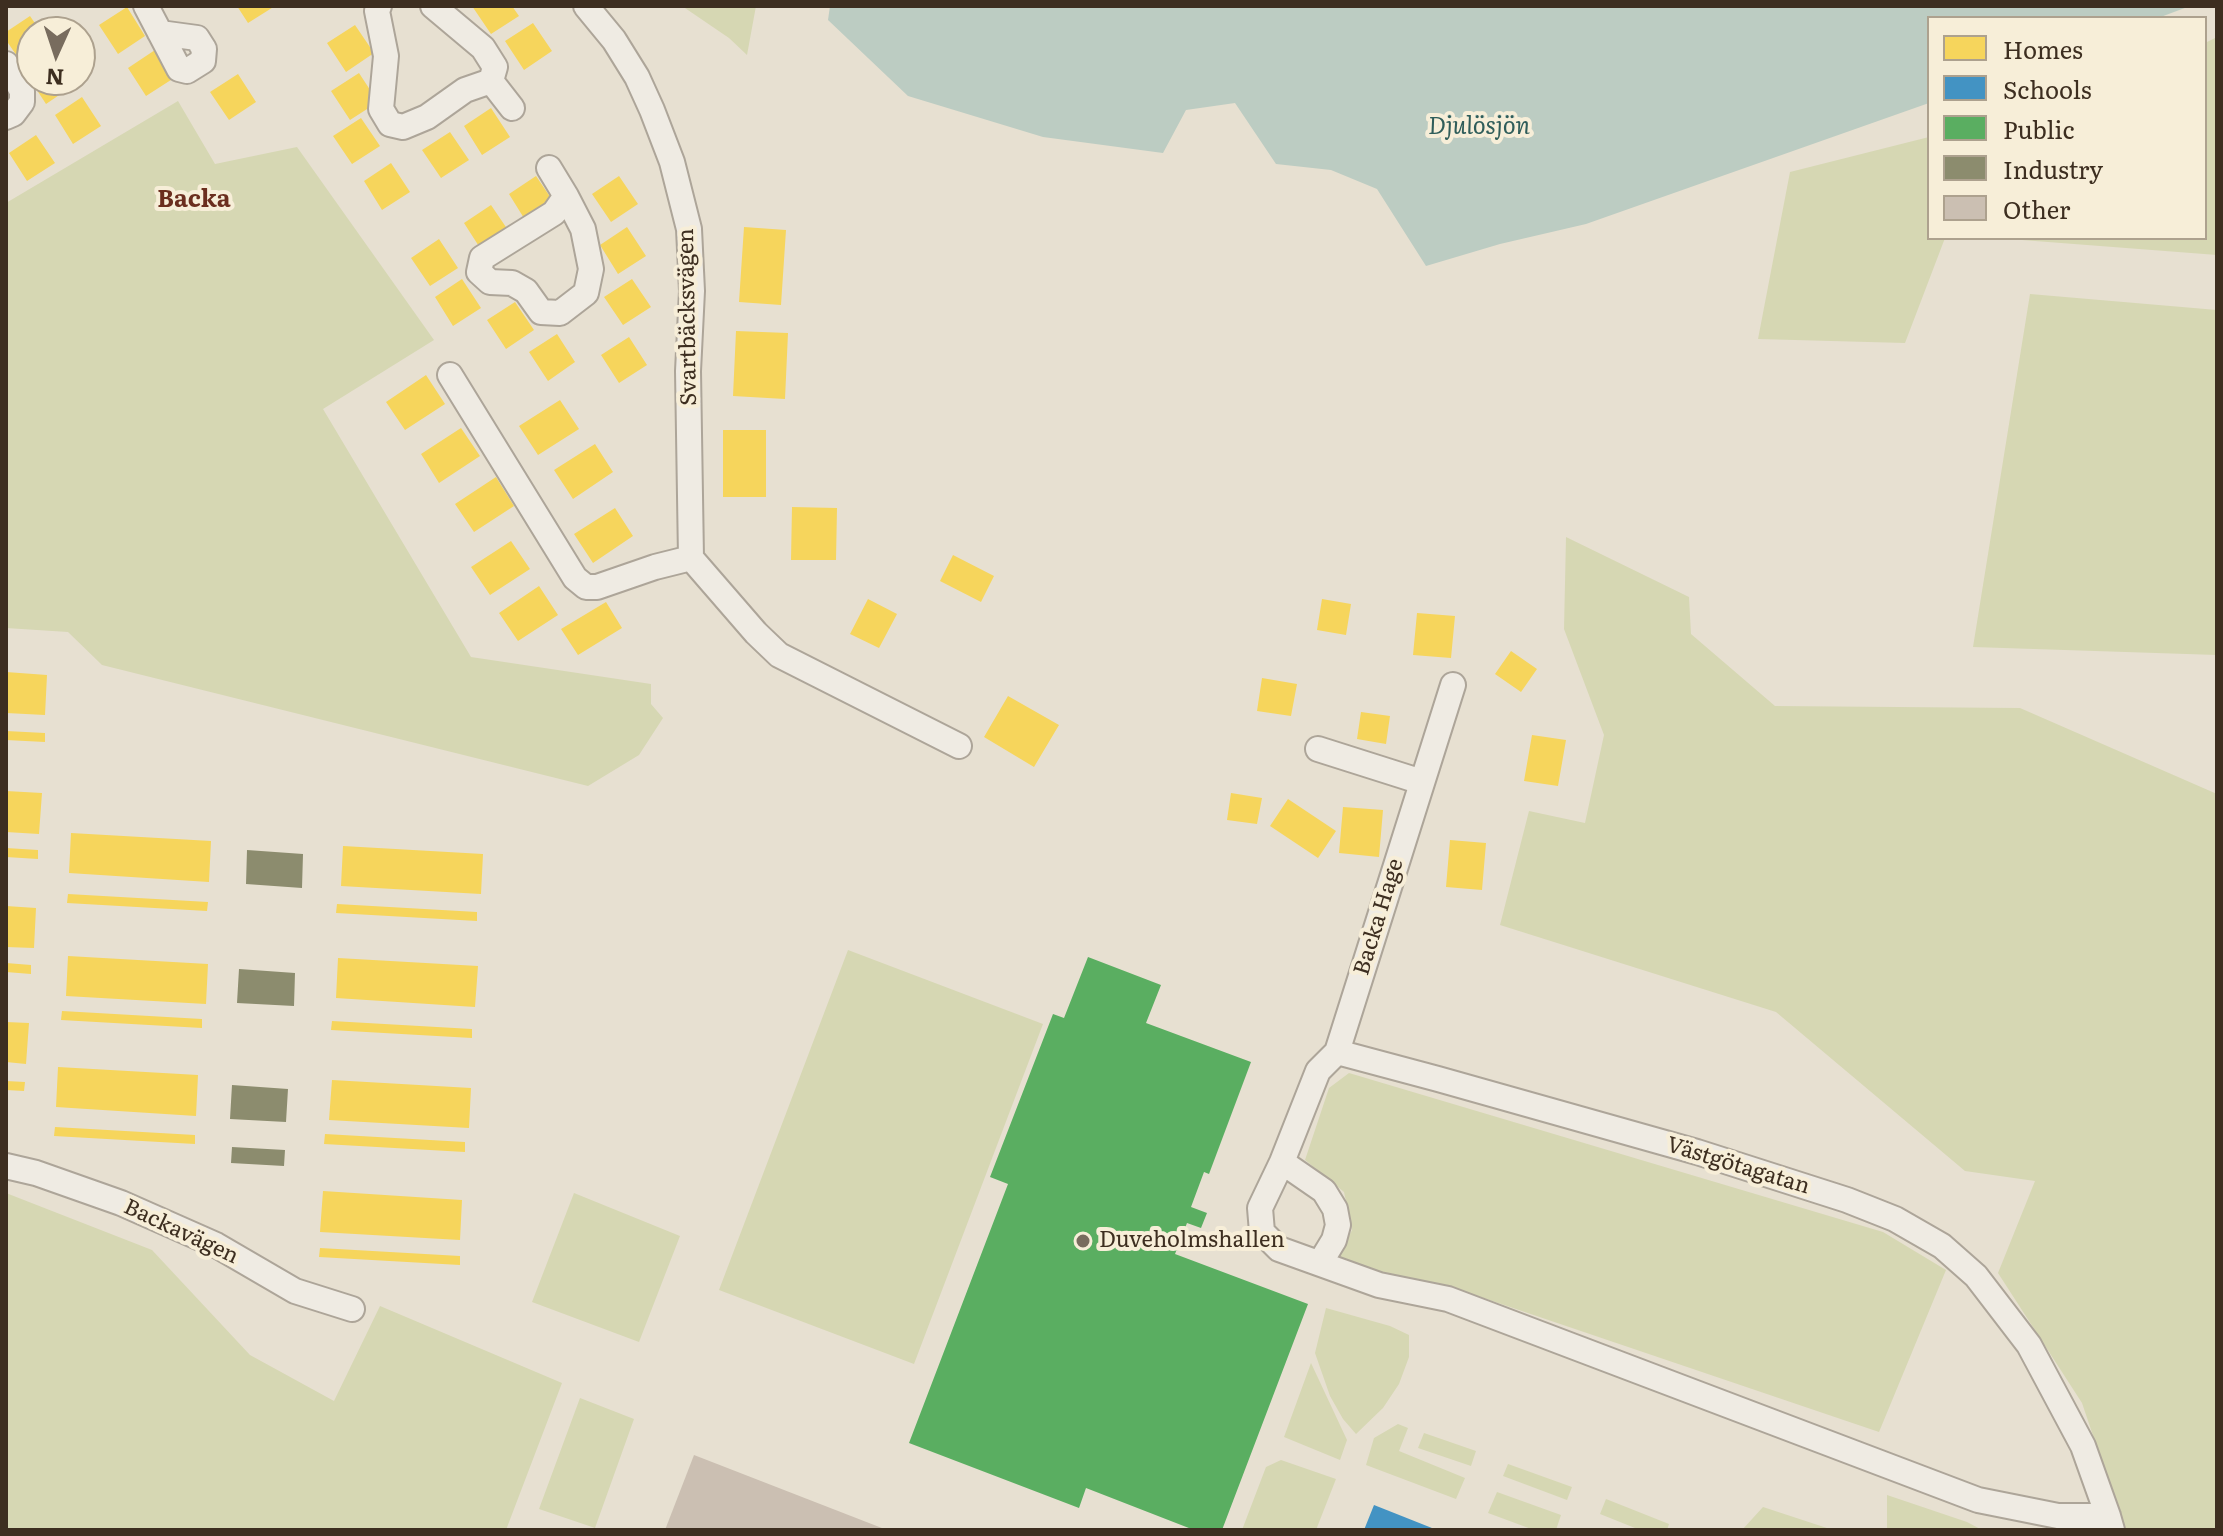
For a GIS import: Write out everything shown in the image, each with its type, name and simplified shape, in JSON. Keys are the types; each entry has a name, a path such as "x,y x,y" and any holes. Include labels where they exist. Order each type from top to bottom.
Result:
{"street":[{"path":"146,6 160,33"},
{"path":"379,6 377,11 386,56 381,109 390,124 403,127 427,117 465,90 491,81"},
{"path":"433,6 483,48 495,67 491,81"},
{"name":"Svartbäcksvägen","path":"586,6 614,40 637,77 672,162 689,229 692,291 688,371 691,558"},
{"path":"6,64 22,91 22,102 13,114 6,117"},
{"path":"491,81 512,108"},
{"path":"549,168 566,196 583,229 591,269 586,293 560,313 541,312 526,291 512,283 490,282 479,272 482,258 554,213 566,196"},
{"path":"450,375 575,578 586,587 597,587 691,558 779,655 959,746"},
{"name":"Backa Hage","path":"1337,1052 1453,685"},
{"path":"1318,749 1422,782"},
{"name":"Västgötagatan","path":"1337,1052 1697,1152 1847,1200 1895,1219 1942,1246 1976,1276 2029,1345 2083,1446 2110,1523 1978,1500 1448,1299 1379,1285 1279,1249 1262,1232 1260,1208 1282,1162 1318,1071 1337,1052"},
{"path":"1282,1162 1324,1191 1335,1209 1338,1225 1334,1240 1320,1263"},
{"name":"Backavägen","path":"6,1166 36,1173 121,1203 216,1245 295,1291 352,1309"}],"green space":[{"path":"682,6 756,6 747,55 729,38"},
{"path":"2217,37 2217,255 2022,240 2207,240 2207,42"},
{"path":"178,101 215,164 297,147 434,340 323,409 471,657 651,684 651,704 663,718 639,755 588,786 102,665 68,632 6,628 6,203"},
{"path":"1927,138 1927,240 1944,240 1905,343 1758,339 1790,172"},
{"path":"2030,294 2217,310 2217,655 1973,647"},
{"path":"1566,537 1689,597 1691,634 1775,706 2020,708 2217,794 2217,1530 2125,1530 2082,1403 1998,1273 2035,1181 1965,1171 1776,1012 1500,925 1529,811 1585,823 1604,735 1564,629"},
{"path":"848,950 1043,1024 914,1364 719,1290"},
{"path":"1349,1073 1883,1232 1946,1270 1879,1432 1451,1287 1384,1274 1337,1260 1352,1230 1344,1192 1305,1160 1329,1088"},
{"path":"6,1193 152,1250 250,1355 334,1401 380,1306 562,1383 506,1530 6,1530"},
{"path":"574,1193 680,1236 639,1342 532,1302"},
{"path":"1326,1308 1390,1326 1409,1335 1409,1357 1399,1384 1383,1408 1356,1434 1330,1396 1315,1353"},
{"path":"1311,1363 1347,1440 1340,1460 1284,1437"},
{"path":"580,1398 634,1419 595,1528 539,1509"},
{"path":"1398,1424 1408,1428 1399,1451 1465,1478 1456,1499 1366,1465 1374,1438"},
{"path":"1424,1433 1476,1451 1471,1466 1418,1448"},
{"path":"1281,1460 1336,1479 1316,1530 1242,1530 1266,1467"},
{"path":"1508,1464 1572,1487 1567,1500 1503,1476"},
{"path":"1497,1492 1561,1515 1556,1530 1534,1530 1488,1513"},
{"path":"1887,1495 1967,1522 1982,1530 1887,1530"},
{"path":"1606,1499 1669,1524 1667,1530 1640,1530 1600,1514"},
{"path":"1763,1507 1833,1530 1742,1530"}],"water":[{"name":"Djulösjön","path":"830,6 2190,6 2163,16 1927,16 1927,104 1586,224 1500,244 1426,266 1377,189 1331,170 1276,164 1235,103 1186,110 1163,153 1043,137 908,96 828,20"}],"building: Homes":[{"path":"237,6 275,6 248,23"},
{"path":"472,6 512,6 519,16 491,34"},
{"path":"127,7 145,36 118,54 99,25"},
{"path":"533,23 552,51 524,70 505,41"},
{"path":"16,25 16,55 6,40 6,32"},
{"path":"355,25 374,53 346,72 327,43"},
{"path":"155,50 174,78 146,96 128,68"},
{"path":"359,73 378,102 350,120 331,91"},
{"path":"238,74 256,102 229,120 210,92"},
{"path":"41,96 58,96 46,104"},
{"path":"82,97 101,126 73,144 55,115"},
{"path":"491,108 510,137 482,155 464,126"},
{"path":"361,118 380,146 352,164 333,136"},
{"path":"450,132 469,160 441,178 422,150"},
{"path":"36,135 55,163 27,181 9,153"},
{"path":"391,163 410,192 382,210 364,181"},
{"path":"536,176 555,204 527,223 509,194"},
{"path":"619,176 638,204 611,222 592,194"},
{"path":"491,205 510,233 482,251 464,223"},
{"path":"627,227 646,256 618,274 600,245"},
{"path":"744,227 786,230 781,305 739,302"},
{"path":"439,239 458,268 430,286 411,258"},
{"path":"462,279 481,308 453,326 435,297"},
{"path":"632,279 651,307 623,325 604,297"},
{"path":"515,302 534,330 506,349 487,320"},
{"path":"736,331 788,333 785,399 733,396"},
{"path":"557,334 575,362 548,381 529,352"},
{"path":"629,337 647,365 619,383 601,355"},
{"path":"426,375 445,404 405,430 386,402"},
{"path":"560,400 579,429 538,455 519,426"},
{"path":"461,428 480,456 439,483 421,454"},
{"path":"723,430 766,430 766,497 723,497"},
{"path":"595,444 613,472 573,499 554,470"},
{"path":"496,477 514,506 474,532 455,504"},
{"path":"792,507 837,508 836,560 791,560"},
{"path":"615,508 633,536 593,563 574,534"},
{"path":"511,541 530,569 490,595 471,567"},
{"path":"953,555 994,576 981,602 940,581"},
{"path":"539,586 558,615 518,641 499,613"},
{"path":"868,599 897,614 879,648 850,634"},
{"path":"1322,599 1351,604 1346,635 1317,630"},
{"path":"606,602 622,628 578,655 561,629"},
{"path":"1417,613 1455,616 1451,658 1413,655"},
{"path":"1511,651 1537,669 1521,692 1495,674"},
{"path":"6,672 47,675 45,715 6,713"},
{"path":"1262,678 1297,684 1291,716 1257,711"},
{"path":"1008,696 1059,725 1034,767 984,737"},
{"path":"1361,712 1390,716 1386,744 1357,739"},
{"path":"6,731 45,733 45,742 6,740"},
{"path":"1532,735 1566,740 1558,786 1524,781"},
{"path":"6,791 42,793 39,834 6,832"},
{"path":"1231,793 1262,798 1257,824 1227,820"},
{"path":"1288,799 1336,831 1318,858 1270,826"},
{"path":"1343,807 1383,810 1379,857 1339,853"},
{"path":"71,833 211,841 209,882 69,873"},
{"path":"1450,840 1486,843 1482,890 1446,887"},
{"path":"343,846 483,854 481,894 341,886"},
{"path":"6,848 38,850 38,859 6,857"},
{"path":"68,894 208,902 207,911 67,903"},
{"path":"337,904 477,912 477,921 336,913"},
{"path":"6,906 36,908 34,948 6,947"},
{"path":"68,956 208,964 206,1004 66,996"},
{"path":"338,958 478,966 475,1007 336,998"},
{"path":"6,963 31,965 31,974 6,972"},
{"path":"62,1011 202,1019 202,1028 61,1020"},
{"path":"332,1021 472,1029 472,1038 331,1030"},
{"path":"6,1022 29,1023 26,1064 6,1062"},
{"path":"58,1067 198,1075 196,1116 56,1107"},
{"path":"332,1080 471,1088 469,1128 329,1120"},
{"path":"6,1081 25,1082 24,1091 6,1090"},
{"path":"55,1127 195,1135 195,1144 54,1136"},
{"path":"325,1134 465,1142 465,1152 324,1144"},
{"path":"323,1191 462,1200 460,1240 320,1232"},
{"path":"320,1248 460,1256 460,1265 319,1257"}],"building: Schools":[{"path":"1374,1505 1437,1530 1364,1530"}],"building: Public":[{"name":"Duveholmshallen","path":"1088,957 1161,985 1146,1023 1251,1062 1209,1174 1204,1172 1191,1207 1207,1213 1201,1228 1187,1223 1175,1254 1308,1304 1222,1530 1194,1530 1086,1488 1079,1508 909,1443 1008,1184 990,1177 1053,1014 1064,1018"}],"building: Industry":[{"path":"247,850 303,854 302,888 246,884"},
{"path":"239,969 295,973 294,1006 237,1003"},
{"path":"232,1085 288,1089 286,1122 230,1119"},
{"path":"232,1147 285,1150 284,1166 231,1163"}],"building: Other":[{"path":"694,1455 887,1530 665,1530"}],"place":[{"name":"Duveholmshallen","path":"1083,1241"}],"district":[{"name":"Backa","path":"194,200"}]}
